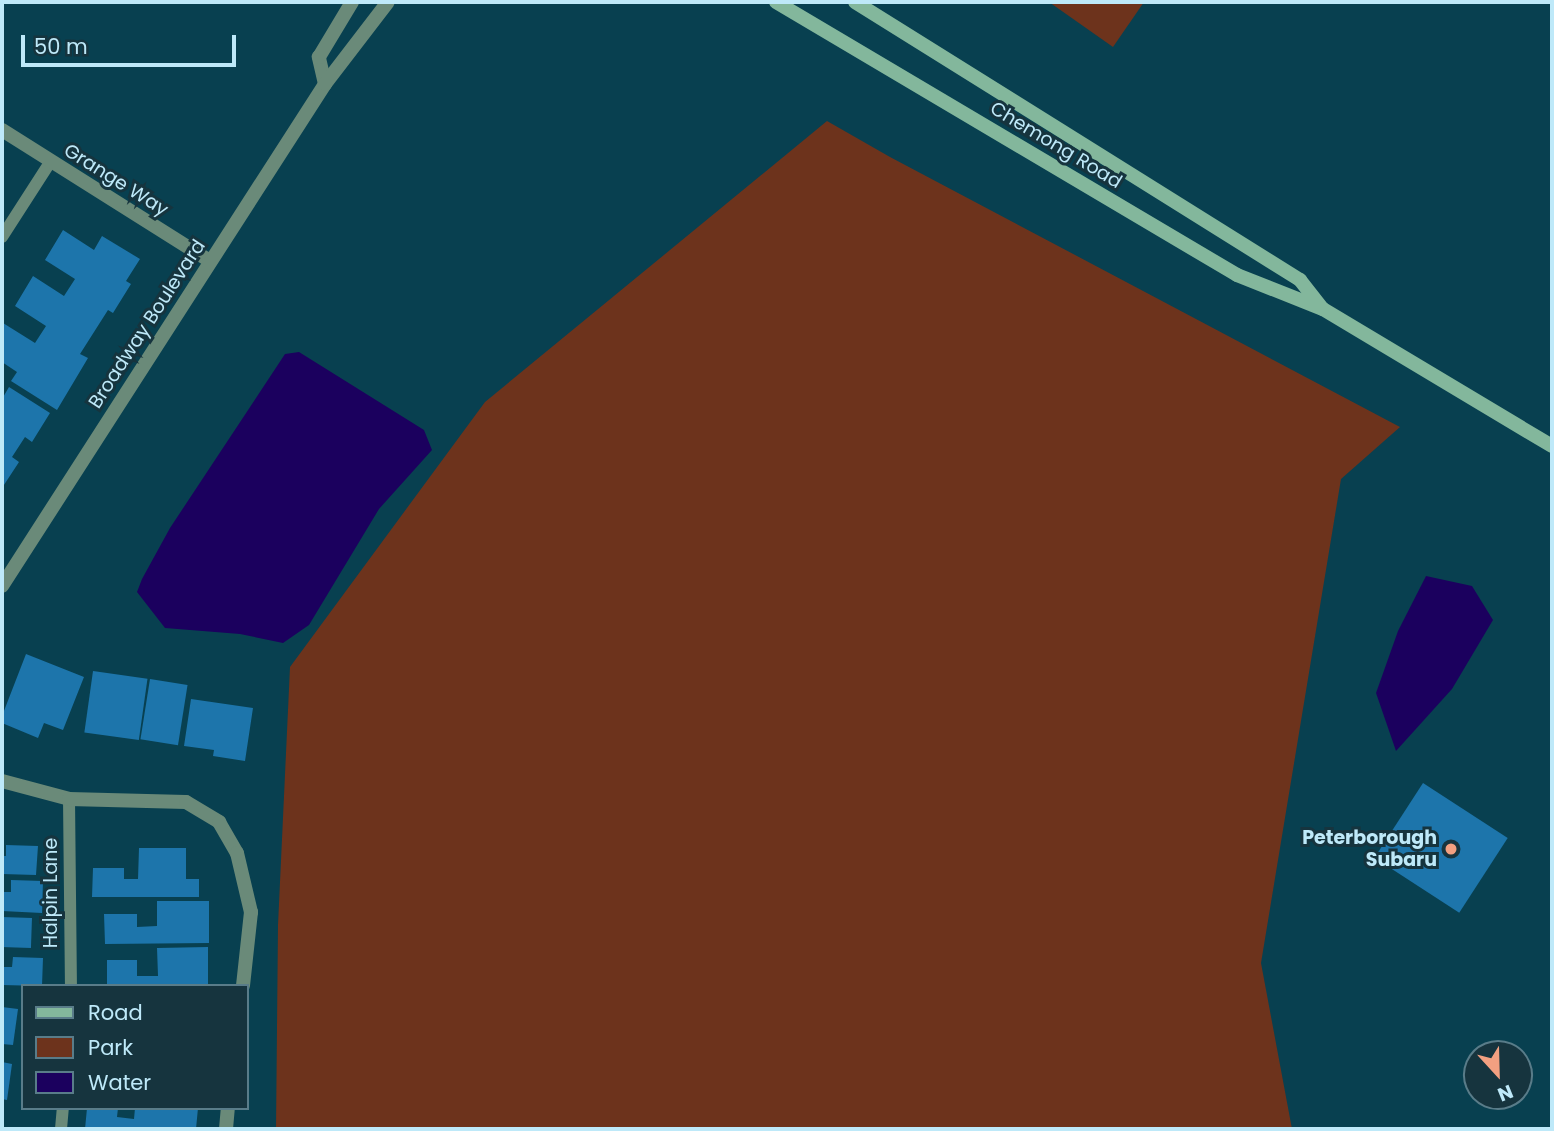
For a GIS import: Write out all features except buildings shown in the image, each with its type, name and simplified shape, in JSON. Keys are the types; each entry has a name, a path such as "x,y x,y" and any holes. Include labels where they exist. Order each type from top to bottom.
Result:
{"main road":[{"name":"Chemong Road","path":"776,2 1237,275 1323,309 1552,446"},
{"name":"Chemong Road","path":"855,2 1300,281 1323,309"}],"street":[{"path":"325,84 319,57 352,2"},
{"name":"Broadway Boulevard","path":"2,586 325,84 388,2"},
{"name":"Grange Way","path":"2,130 210,261"},
{"path":"2,781 69,799 186,802 219,822 237,853 251,912 243,984"},
{"path":"226,1129 228,1110"}],"lane":[{"path":"2,237 51,161"},
{"name":"Halpin Lane","path":"69,799 71,984"},
{"path":"61,1129 63,1110"}],"green space":[{"path":"1049,2 1144,2 1113,47"},
{"path":"827,121 1400,427 1341,479 1261,963 1292,1129 276,1129 278,925 290,667 485,402"}],"water":[{"path":"299,352 424,430 432,450 379,509 309,625 283,643 240,634 165,628 137,592 142,579 170,528 285,354"},
{"path":"1426,576 1472,586 1493,620 1452,689 1396,751 1376,693 1398,631"}],"place":[{"name":"Peterborough Subaru","path":"1451,849"}]}
